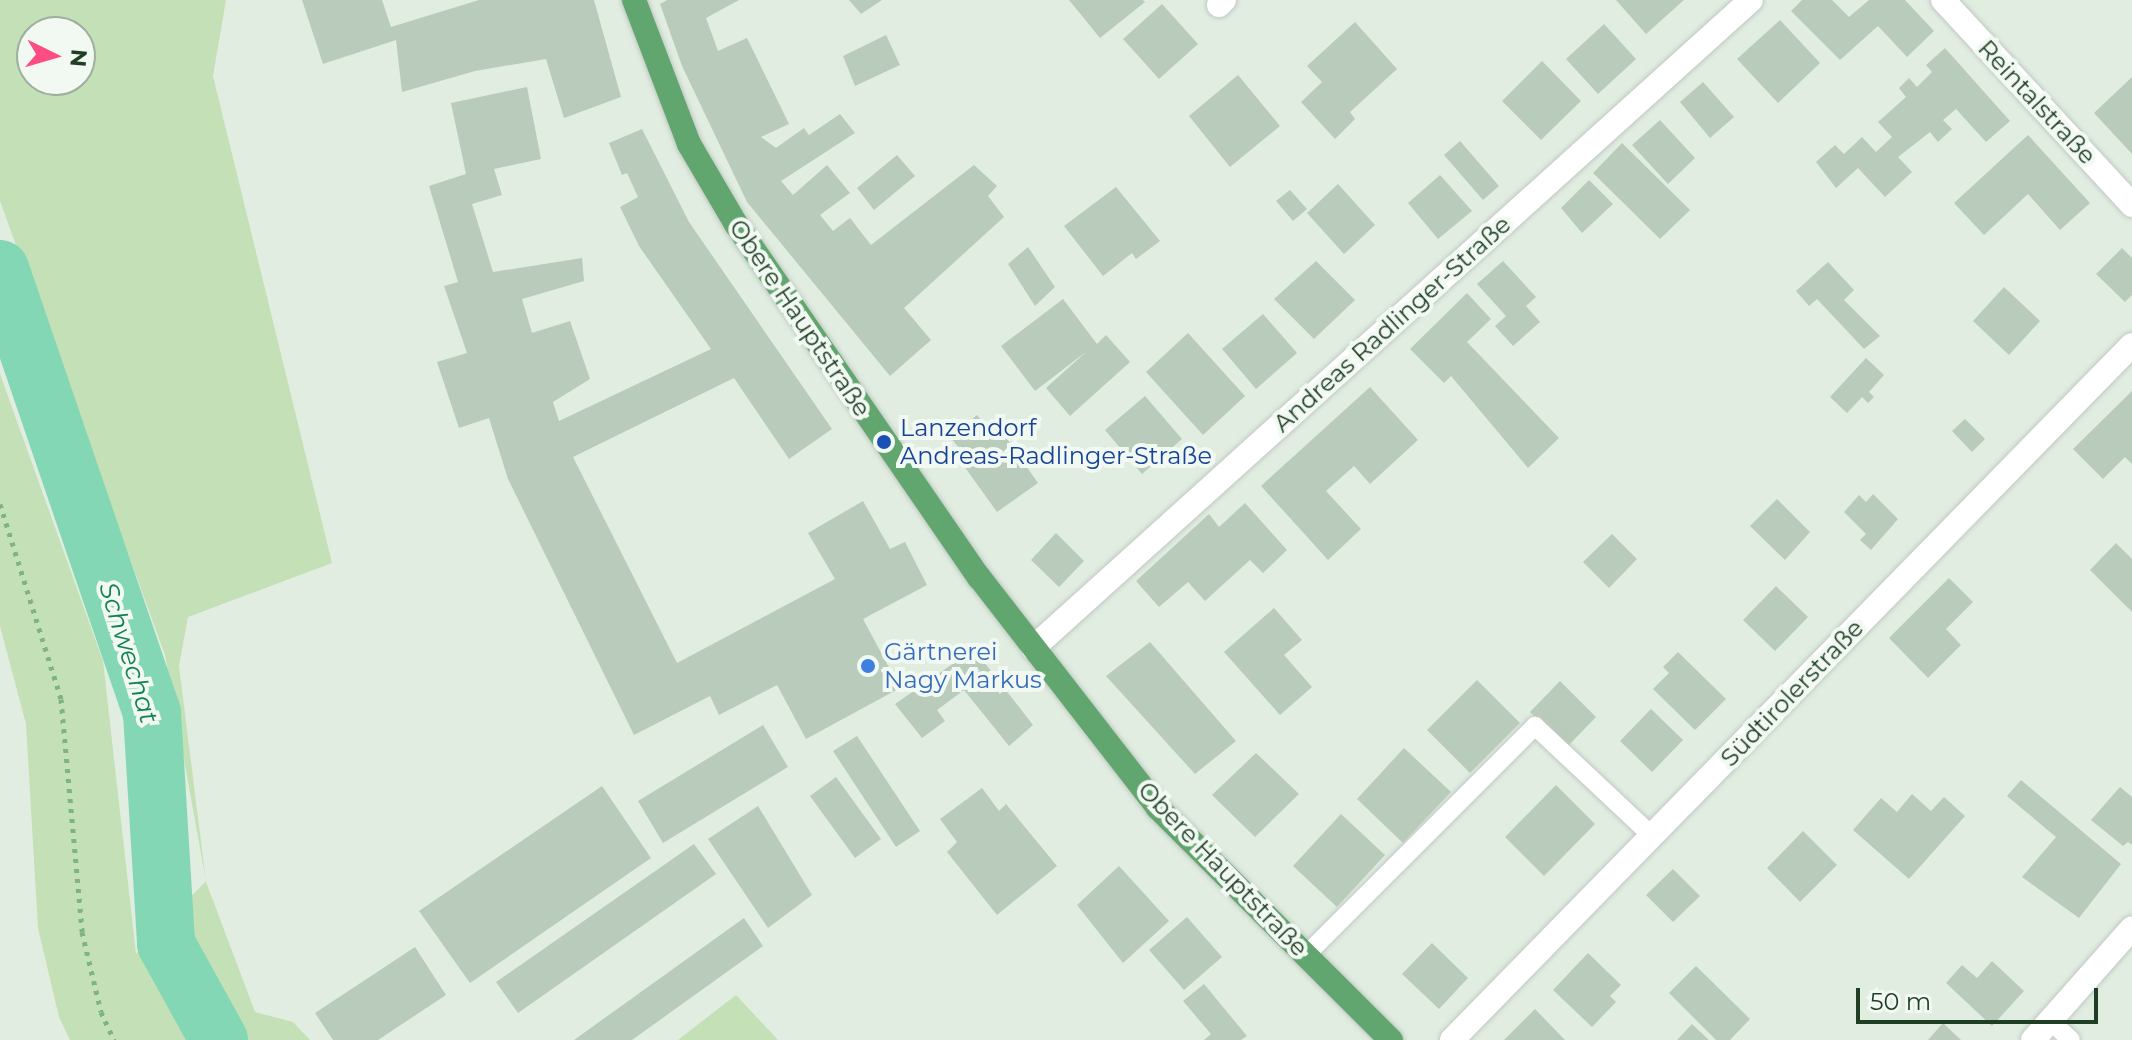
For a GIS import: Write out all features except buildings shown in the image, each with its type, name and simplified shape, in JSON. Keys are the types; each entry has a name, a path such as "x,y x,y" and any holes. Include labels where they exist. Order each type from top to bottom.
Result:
{"main road":[{"name":"Obere Hauptstraße","path":"634,0 689,144 736,224 1033,648 1158,808 1391,1040"}],"street":[{"name":"Andreas Radlinger-Straße","path":"1033,648 1751,0"},
{"name":"Reintalstraße","path":"1943,0 2132,205"},
{"name":"Südtirolerstraße","path":"1452,1040 2132,345"},
{"path":"2033,1040 2132,928"}],"lane":[{"path":"1306,955 1535,726 1652,836"},
{"path":"2050,1021 2071,1040"}],"path":[{"path":"0,504 61,699 82,932 101,1012 114,1040"}],"green space":[{"path":"0,0 226,0 213,76 332,563 188,617 179,666 206,879 165,655 0,201"},
{"path":"0,374 103,661 136,954 206,881 255,1012 293,1022 310,1040 70,1040 59,1017 38,928 26,724 0,626"},
{"path":"736,995 778,1040 678,1040"}],"waterway":[{"name":"Schwechat","path":"0,269 152,713 166,944 219,1040"}],"place":[{"name":"Lanzendorf Andreas-Radlinger-Straße","path":"884,442"},
{"name":"Gärtnerei Nagy Markus","path":"868,666"}]}
